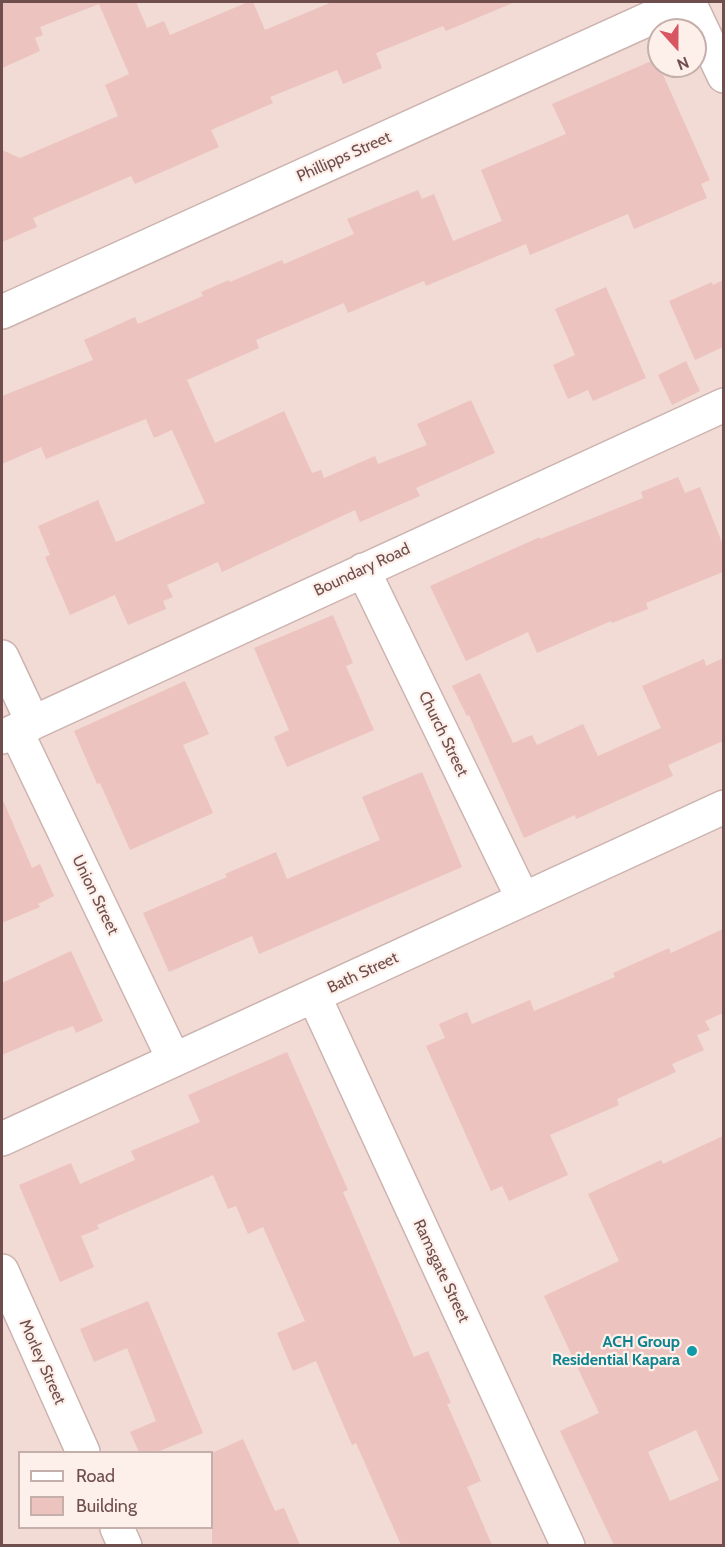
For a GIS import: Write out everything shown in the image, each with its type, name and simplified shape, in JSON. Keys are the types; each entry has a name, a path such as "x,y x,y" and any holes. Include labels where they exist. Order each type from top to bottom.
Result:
{"street":[{"path":"687,2 723,76"},
{"name":"Phillipps Street","path":"2,312 687,2"},
{"name":"Boundary Road","path":"17,730 723,405"},
{"name":"Church Street","path":"363,570 523,899"},
{"name":"Union Street","path":"2,657 17,730 174,1060"},
{"name":"Bath Street","path":"2,1139 723,807"},
{"name":"Ramsgate Street","path":"314,996 568,1545"},
{"name":"Morley Street","path":"2,1271 83,1451"},
{"path":"118,1529 125,1545"}],"shaded area":[{"path":"2,2 723,2 723,1545 2,1546"}],"building":[{"path":"2,2 136,2 147,28 164,21 170,35 248,2 253,2 265,30 332,2 515,2 446,31 443,26 376,53 382,68 343,84 337,70 270,97 273,103 211,130 219,147 135,184 131,176 33,218 37,227 2,242 2,150 20,158 118,116 105,85 129,74 99,4 40,27 43,35 35,38 40,51 2,68"},
{"path":"647,63 647,78 664,78 710,180 701,184 707,198 634,229 628,214 530,255 526,244 426,286 424,281 348,313 344,303 256,340 259,348 187,380 215,443 284,411 312,473 321,470 324,478 375,456 378,464 427,445 417,424 471,400 495,453 416,488 420,496 360,522 355,510 222,572 218,562 167,585 173,597 163,601 166,609 128,625 115,595 70,615 45,557 50,555 38,526 98,500 116,542 205,503 172,430 154,438 146,419 46,459 41,447 2,464 2,396 93,360 84,340 135,317 138,324 203,296 201,292 229,280 230,282 282,260 284,264 354,234 347,219 418,190 422,199 434,194 453,241 502,221 481,170 566,134 552,104"},
{"path":"723,280 723,347 695,360 669,301 712,282 713,285"},
{"path":"606,287 646,378 593,401 588,390 568,399 553,365 575,355 555,309"},
{"path":"686,361 700,391 672,405 658,375"},
{"path":"678,477 685,493 700,487 723,545 723,572 646,603 648,609 612,623 611,621 537,653 528,632 466,661 430,586 540,537 540,539 643,498 641,492"},
{"path":"333,615 353,663 346,666 374,730 287,767 274,737 289,730 254,648"},
{"path":"723,658 723,741 668,765 673,776 576,819 575,815 524,838 469,715 467,716 452,686 480,673 513,743 532,735 537,745 583,724 598,756 661,728 642,686 704,659 706,666"},
{"path":"185,681 209,734 183,745 213,813 130,850 74,731"},
{"path":"422,772 462,867 259,954 252,936 169,972 143,913 227,877 225,874 276,852 287,879 380,840 362,797"},
{"path":"2,798 32,868 40,864 54,896 38,904 40,907 2,923"},
{"path":"723,929 723,1013 705,1021 710,1030 697,1035 704,1050 672,1064 676,1072 617,1099 619,1105 550,1135 568,1175 509,1201 502,1186 491,1191 426,1046 445,1038 439,1024 467,1012 472,1024 530,1000 534,1011 615,977 613,973 669,948 671,953"},
{"path":"71,951 103,1021 76,1033 73,1026 60,1030 2,1055 2,983"},
{"path":"287,1052 348,1190 343,1192 414,1357 428,1351 451,1403 447,1404 481,1481 467,1487 492,1545 401,1545 356,1443 352,1445 316,1361 293,1371 277,1333 305,1321 263,1227 248,1234 236,1206 228,1209 213,1175 97,1225 99,1229 81,1236 94,1267 60,1282 19,1185 71,1163 80,1184 135,1160 131,1151 200,1122 188,1095"},
{"name":"ACH Group Residential Kapara","path":"723,1136 723,1545 614,1545 560,1431 599,1413 544,1296 619,1261 588,1194 661,1160 663,1164","holes":["696,1430 719,1480 670,1501 648,1452"]},
{"path":"148,1301 203,1433 159,1451 139,1451 130,1432 156,1421 127,1348 94,1362 80,1329"},
{"path":"243,1439 275,1511 284,1508 300,1545 212,1545 213,1453"}],"place":[{"name":"ACH Group Residential Kapara","path":"692,1351"}]}
